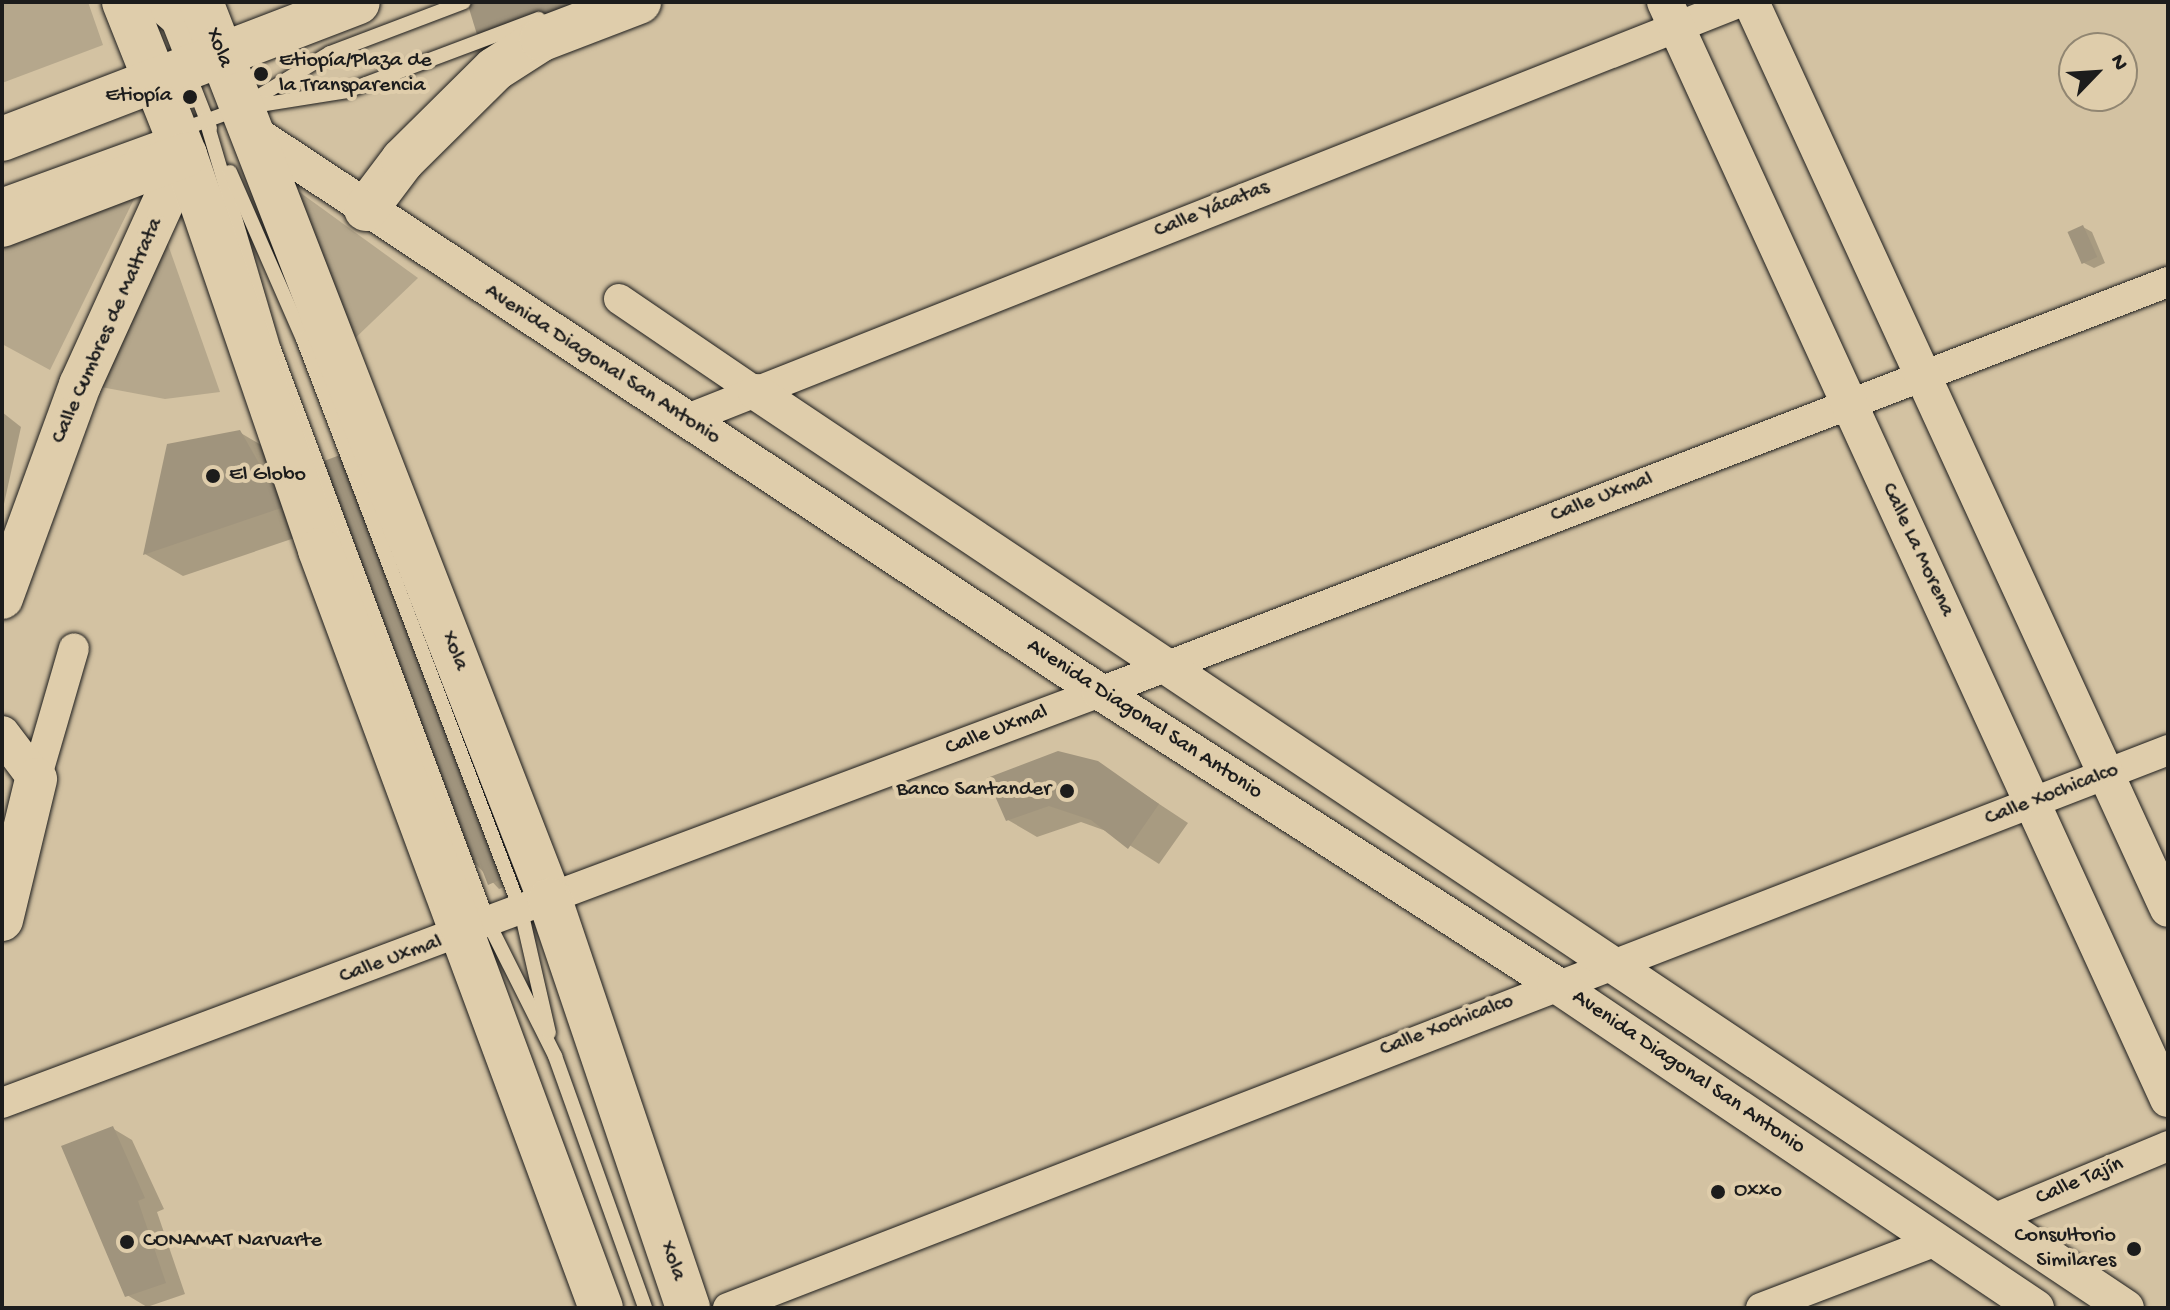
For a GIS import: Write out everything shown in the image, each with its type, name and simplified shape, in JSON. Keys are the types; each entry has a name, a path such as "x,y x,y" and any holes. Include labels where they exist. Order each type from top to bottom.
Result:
{"main road":[{"name":"Xola","path":"161,2 536,906 688,1308"},
{"name":"Xola","path":"161,2 212,129 320,550 476,928 601,1308"},
{"path":"2,139 358,2"},
{"path":"366,209 430,132 495,69 542,39 639,2"},
{"path":"2,225 212,129"},
{"name":"Calle Cumbres de Maltrata","path":"2,598 80,385 212,129"},
{"path":"2,920 36,779"}],"street":[{"name":"Calle Yácatas","path":"685,420 1671,14 1740,2"},
{"path":"1751,2 2168,909"},
{"name":"Calle La Morena","path":"1671,14 2168,1099"},
{"name":"Avenida Diagonal San Antonio","path":"212,129 366,209 1100,692 1555,984 2036,1308"},
{"name":"Calle Uxmal","path":"2,1103 536,906 2168,282"},
{"path":"619,299 2126,1308"},
{"path":"36,779 74,648"},
{"path":"2,734 36,779"},
{"name":"Calle Xochicalco","path":"728,1308 1611,962 2168,750"},
{"name":"Calle Tajín","path":"1993,1219 2168,1146"},
{"path":"1761,1308 1936,1241"}],"lane":[{"path":"212,129 330,53 464,2"},
{"path":"2,195 212,129 347,91 555,13"},
{"path":"536,906 555,1056"},
{"path":"476,928 555,1056 645,1308"}],"shaded area":[{"path":"2,2 88,2 103,45 2,83"},
{"path":"287,183 418,278 348,345"},
{"path":"138,191 50,370 2,344 2,247"},
{"path":"165,236 220,392 165,399 101,387"}],"building":[{"path":"467,2 581,2 479,41"},
{"path":"2083,225 2097,257 2082,264 2067,232"},
{"name":"El Globo","path":"240,430 284,507 143,555 167,444"},
{"path":"348,452 504,878 488,885 478,859 470,862 316,464"},
{"name":"Banco Santander","path":"1058,751 1098,761 1159,804 1128,849 1091,820 1049,806 1006,821 987,778"},
{"name":"CONAMAT Narvarte","path":"113,1126 145,1198 138,1201 166,1283 125,1297 61,1146"}],"place":[{"name":"Etiopía/Plaza de la Transparencia","path":"261,74"},
{"name":"Etiopía","path":"190,97"},
{"name":"El Globo","path":"213,476"},
{"name":"Banco Santander","path":"1067,791"},
{"name":"Oxxo","path":"1718,1192"},
{"name":"CONAMAT Narvarte","path":"127,1242"},
{"name":"Consultorio Similares","path":"2134,1249"}]}
